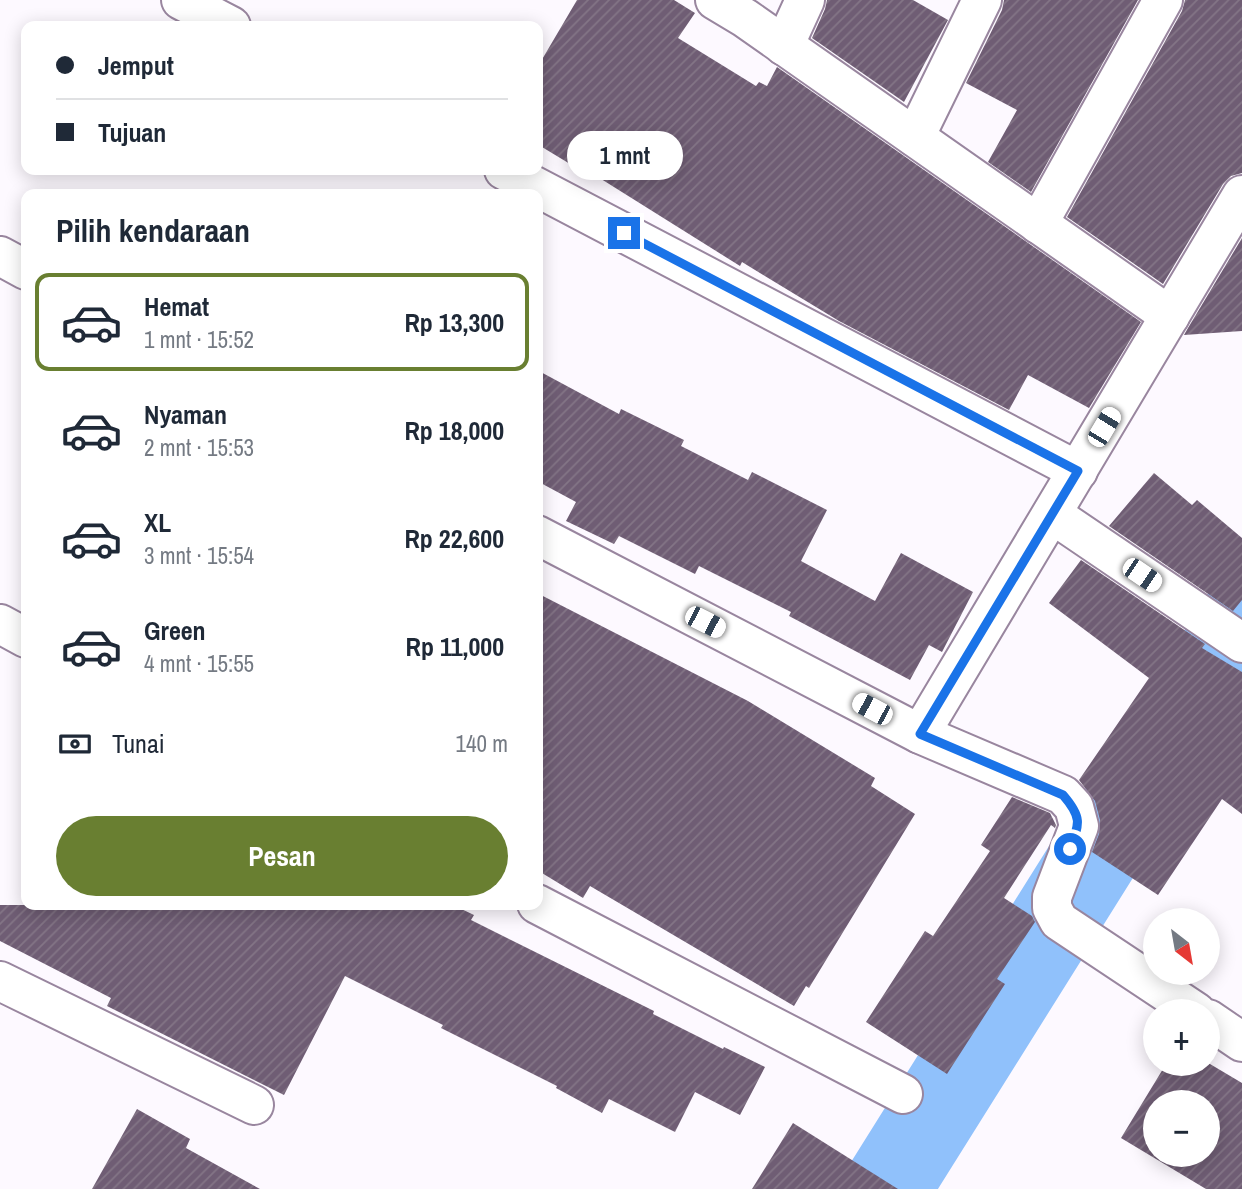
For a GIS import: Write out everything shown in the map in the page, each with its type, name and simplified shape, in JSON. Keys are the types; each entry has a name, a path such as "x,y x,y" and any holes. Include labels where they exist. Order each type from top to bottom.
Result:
{"street":[{"path":"181,0 221,21"},
{"path":"715,0 1170,316"},
{"path":"784,46 806,0"},
{"path":"915,137 982,0"},
{"path":"1038,224 1163,0"},
{"path":"514,175 540,189"},
{"path":"543,190 1078,471"},
{"path":"920,734 1242,195"},
{"path":"0,256 21,267"},
{"path":"1052,514 1242,643"},
{"path":"543,538 920,734 1063,795 1074,807 1079,826 1052,897 1052,908 1059,921 1176,999"},
{"path":"0,624 21,635"},
{"path":"543,907 903,1094"},
{"path":"0,981 254,1105"},
{"path":"1220,1027 1242,1042"}],"building":[{"path":"577,0 674,0 695,13 678,38 756,86 759,82 767,86 777,67 1141,322 1089,408 1028,375 1009,410 839,321 742,262 740,266 582,167 580,170 543,148 543,58"},
{"path":"827,0 913,0 948,20 904,102 812,38"},
{"path":"1004,0 1138,0 1031,192 988,162 1017,110 966,83 1002,10"},
{"path":"1185,0 1242,0 1242,173 1231,176 1223,184 1163,284 1067,217 1182,11"},
{"path":"1242,238 1242,331 1184,335 1188,328"},
{"path":"543,373 619,414 621,409 684,440 681,446 748,480 752,472 827,510 801,561 875,601 901,553 973,592 942,652 929,645 910,680 789,616 791,612 699,566 695,574 619,536 614,544 566,521 576,502 543,484"},
{"path":"1154,473 1192,505 1197,500 1242,538 1242,600 1233,611 1109,526"},
{"path":"1081,560 1205,644 1202,648 1242,672 1242,814 1222,799 1158,895 1092,852 1099,834 1100,820 1095,801 1079,780 1149,678 1049,603"},
{"path":"543,596 748,701 875,778 871,786 915,814 809,988 806,986 794,1006 590,886 583,898 543,874"},
{"path":"1012,797 1050,813 1056,825 1055,828 1051,825 1004,898 1032,916 1035,922 997,979 1005,984 947,1074 866,1022 925,931 933,936 990,851 981,845"},
{"path":"0,905 21,905 21,910 464,910 474,915 471,920 654,1011 653,1014 723,1049 724,1047 765,1067 740,1115 695,1092 675,1132 609,1099 602,1113 556,1088 557,1086 441,1028 443,1025 345,976 284,1095 107,1006 111,998 0,941"},
{"path":"1220,1070 1242,1083 1242,1189 1206,1189 1169,1167 1220,1167 1220,1090 1150,1090 1159,1076 1220,1076"},
{"path":"1143,1102 1143,1151 1121,1138"},
{"path":"137,1109 190,1139 186,1148 260,1189 92,1189"},
{"path":"793,1123 898,1189 752,1189"}],"waterway":[{"path":"886,1189 1242,621"}],"route":[{"path":"624,233 1078,471 920,734 1063,795 1074,807 1079,826 1070,849"}]}
